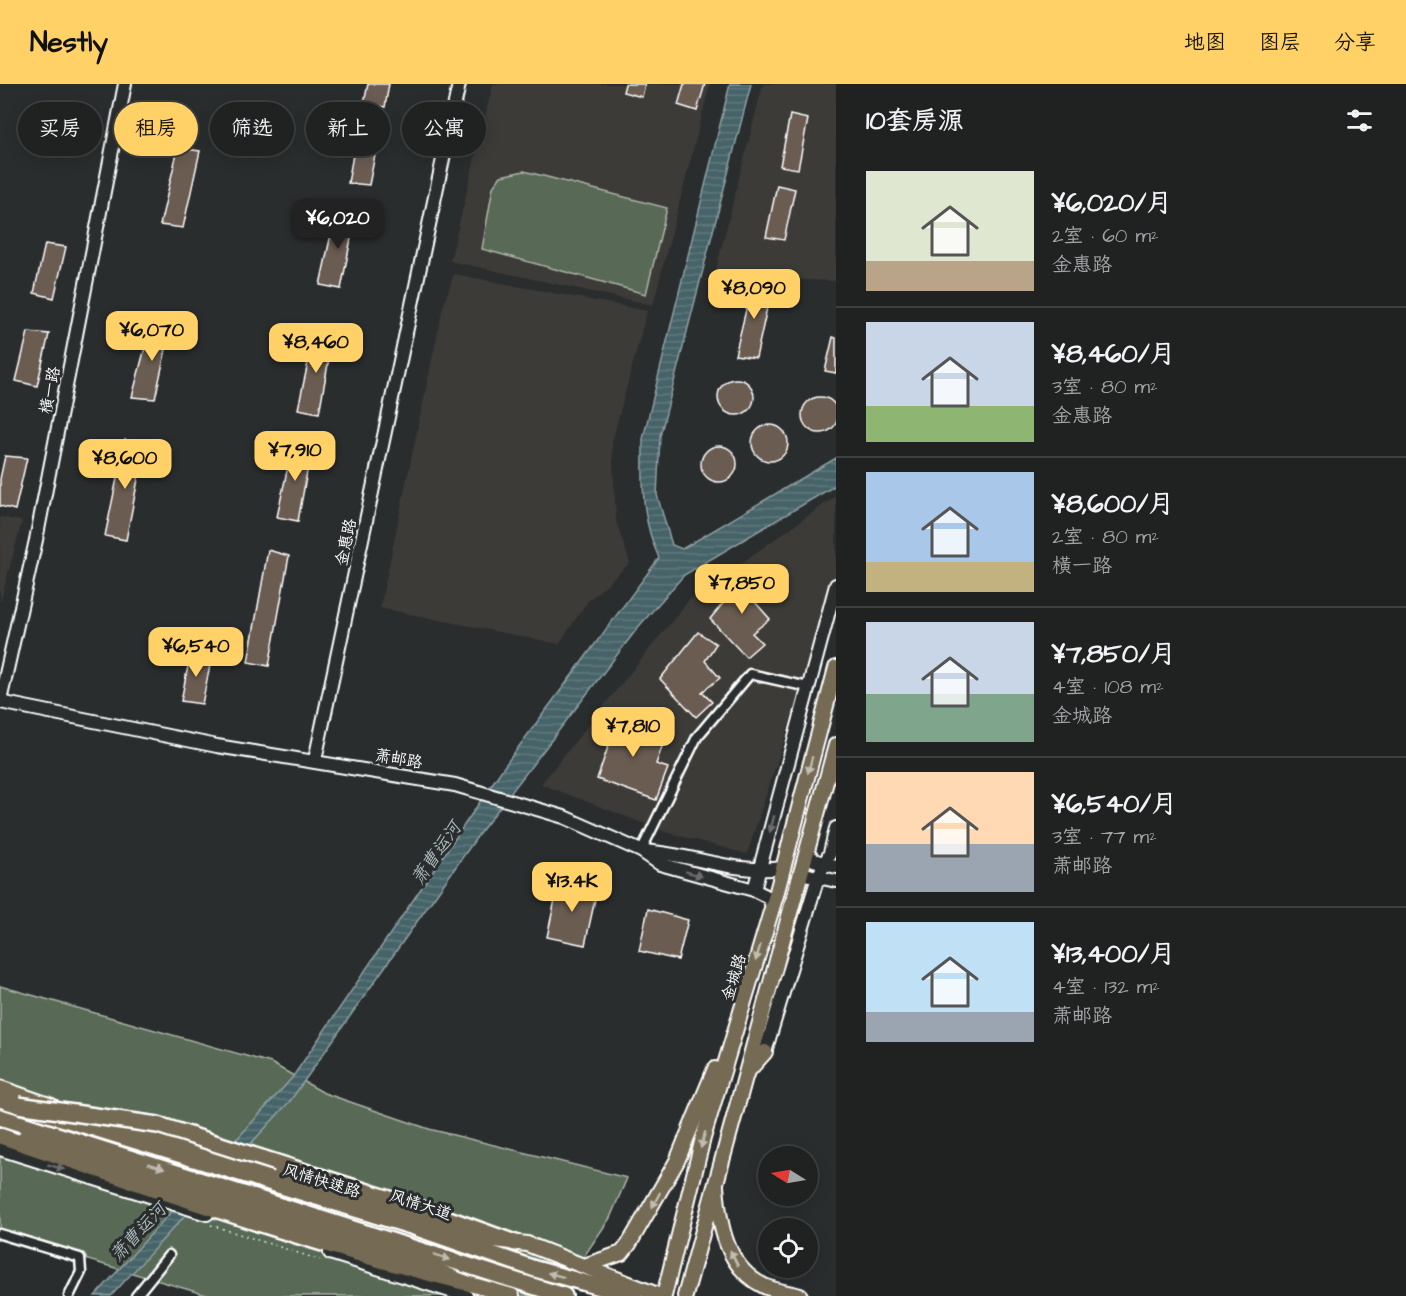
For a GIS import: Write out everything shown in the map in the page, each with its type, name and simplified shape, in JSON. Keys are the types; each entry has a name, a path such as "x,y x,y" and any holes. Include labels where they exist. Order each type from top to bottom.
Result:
{"highway":[{"name":"风情快速路","path":"0,1099 411,1226 535,1269 633,1296"},
{"path":"18,1105 158,1125 272,1167 422,1209 516,1243"},
{"path":"0,1118 564,1296"},
{"path":"0,1136 465,1289"}],"main road":[{"name":"横一路","path":"0,701 36,540 125,84"},
{"name":"金惠路","path":"315,760 459,84"},
{"path":"754,890 836,585"},
{"path":"819,646 836,620"},
{"name":"金城路","path":"662,1296 745,992 783,867 836,668"},
{"name":"萧邮路","path":"0,701 217,746 315,760 506,798 564,817 641,851 660,864 754,890 768,897 772,905"},
{"path":"685,1296 836,745"},
{"path":"744,1076 765,1052 818,877 830,866 836,828"},
{"path":"641,851 667,852 759,870 783,867"},
{"path":"806,852 830,866"},
{"path":"800,873 836,881"},
{"path":"584,1266 622,1253 652,1208 687,1139 745,992"},
{"path":"0,1088 206,1154 272,1167"},
{"path":"0,1130 180,1187 399,1252 465,1289"},
{"path":"0,1149 147,1196 207,1219 465,1289 512,1296"},
{"path":"716,1178 720,1218 737,1267 764,1286 800,1296"},
{"path":"516,1243 662,1296"}],"street":[{"path":"641,851 697,737 750,674 808,687"},
{"path":"0,1234 80,1258 81,1272 69,1296"},
{"path":"136,1296 169,1256"}],"path":[{"path":"207,1219 320,1260"}],"shaded area":[{"path":"493,84 710,84 653,305 450,261 476,156 486,156 486,113"},
{"path":"763,84 836,84 836,281 714,277"},
{"path":"454,274 647,311 612,442 616,521 630,563 587,602 559,644 380,608 443,307"},
{"path":"836,496 836,580 747,854 666,832 541,784 689,600"},
{"path":"0,517 22,521 0,603"}],"green space":[{"path":"524,171 667,208 646,294 482,249 493,187 501,176"},
{"path":"0,986 271,1063 324,1093 429,1129 627,1178 610,1218 557,1296 210,1296 0,1234"}],"water":[{"path":"730,84 751,84 660,436 657,495 672,545 682,549 836,458 836,485 684,575 640,625 479,834 290,1101 111,1296 95,1296 292,1078 503,768 659,558 648,528 646,514 643,486 643,439"}],"building":[{"path":"368,84 389,84 386,102 364,102"},
{"path":"625,84 645,84 642,97 623,92"},
{"path":"684,84 705,84 697,111 678,105"},
{"path":"790,115 808,119 798,169 780,166"},
{"path":"198,151 200,151 183,228 160,225 176,156 198,156"},
{"path":"353,156 375,156 369,185 348,183"},
{"path":"777,185 795,189 784,240 766,237"},
{"path":"336,211 356,213 341,289 320,285"},
{"path":"45,244 66,247 54,298 34,293"},
{"path":"753,281 772,285 756,358 735,355"},
{"path":"172,322 155,399 132,397 151,325"},
{"path":"28,332 49,334 37,386 16,381"},
{"path":"314,335 333,337 319,413 298,409"},
{"path":"833,337 836,338 836,373 825,371"},
{"path":"736,379 749,384 754,397 749,410 736,415 723,410 718,397 723,384"},
{"path":"820,397 833,402 836,406 836,424 833,428 820,433 807,428 802,415 807,402"},
{"path":"770,425 783,430 788,443 783,456 770,461 757,456 752,443 757,430"},
{"path":"125,440 145,444 126,540 105,536"},
{"path":"293,443 312,445 298,521 277,517"},
{"path":"719,446 732,451 737,464 732,477 719,482 706,477 701,464 706,451"},
{"path":"5,456 27,458 15,510 0,506 0,479"},
{"path":"268,550 289,556 269,666 248,662"},
{"path":"748,573 766,584 755,602 770,619 752,633 762,643 746,657 710,619"},
{"path":"698,632 716,644 705,661 720,678 702,692 712,702 696,717 660,679"},
{"path":"191,651 212,656 202,704 181,701"},
{"path":"620,712 653,724 648,739 663,744 656,764 668,768 656,800 597,779"},
{"path":"559,881 597,890 585,945 547,937"},
{"path":"648,909 688,920 678,960 639,951"}],"water label":[{"name":"萧曹运河","path":"436,853"},
{"name":"萧曹运河","path":"138,1232"}]}
